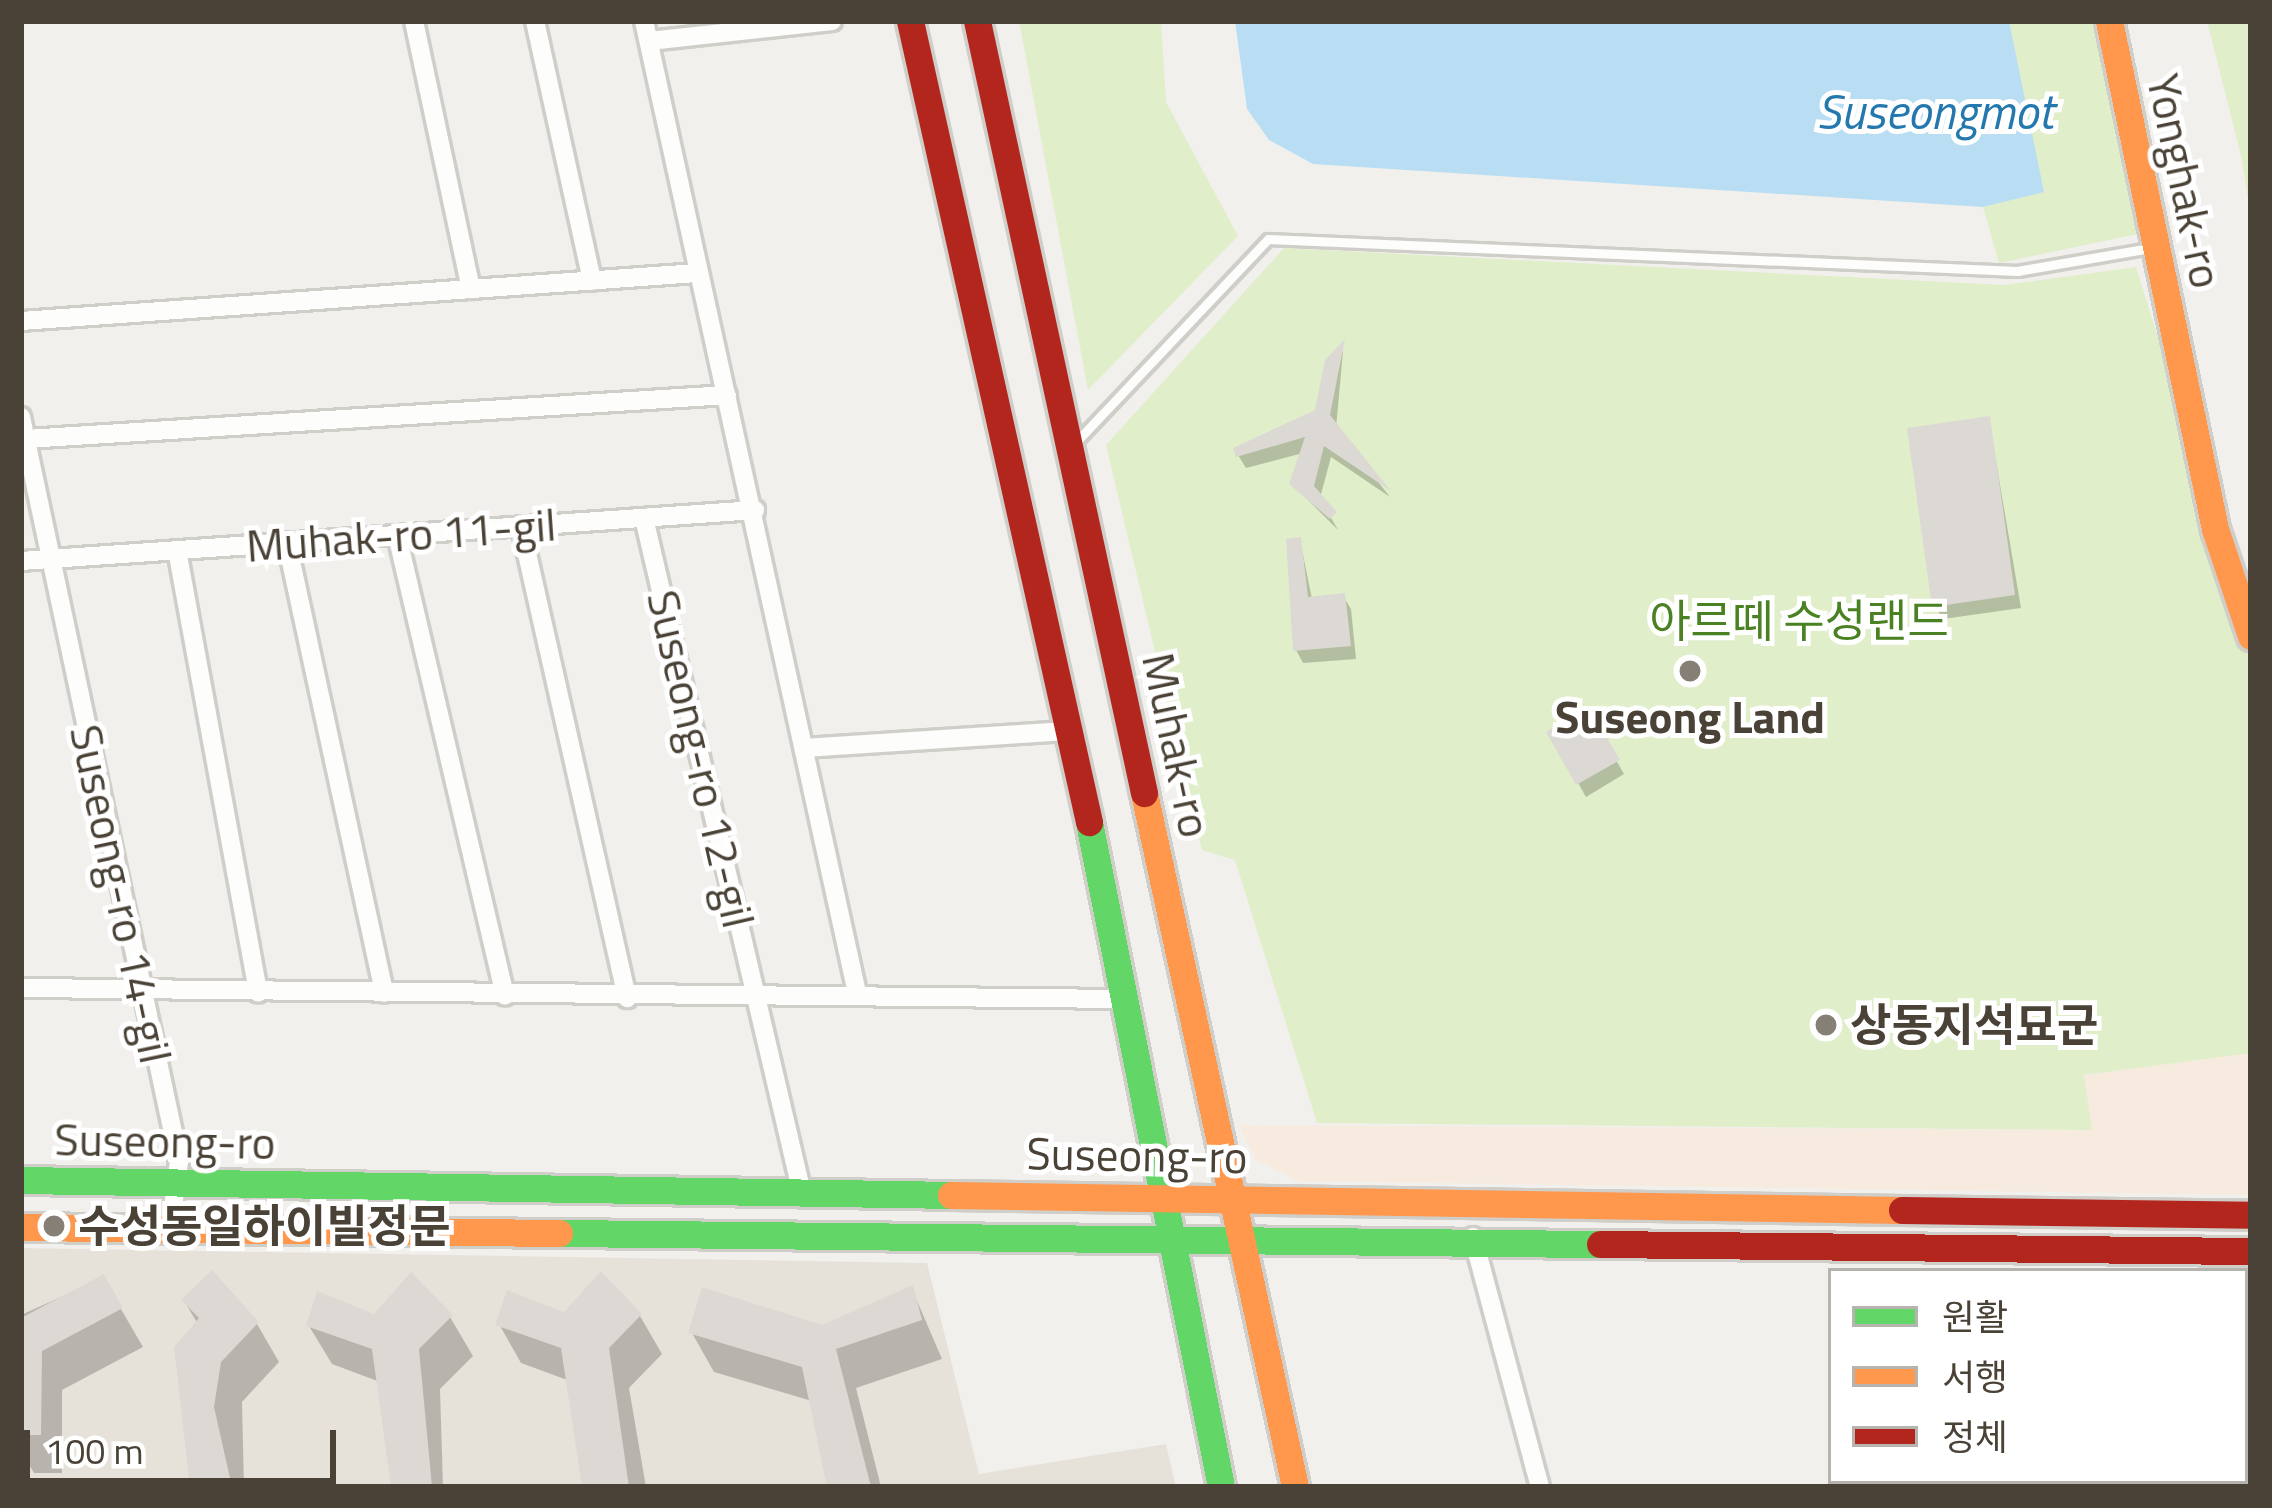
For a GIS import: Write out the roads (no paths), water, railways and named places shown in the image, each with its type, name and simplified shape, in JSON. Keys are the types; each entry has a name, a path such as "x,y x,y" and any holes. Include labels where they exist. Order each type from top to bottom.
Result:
{"main road":[{"path":"910,21 1129,999 1221,1487"},
{"name":"Muhak-ro","path":"977,21 1295,1487"},
{"name":"Yonghak-ro","path":"2109,21 2216,529 2251,636"},
{"name":"Suseong-ro","path":"21,1180 2251,1215"},
{"name":"Suseong-ro","path":"21,1227 1473,1237 2180,1261 2251,1251"}],"street":[{"path":"414,21 471,289"},
{"path":"535,21 592,280"},
{"path":"832,21 646,31 857,993"},
{"path":"21,321 698,273"},
{"path":"26,440 727,395"},
{"name":"Suseong-ro 14-gil","path":"21,417 142,989 176,1184 170,1230"},
{"name":"Muhak-ro 11-gil","path":"48,560 754,510"},
{"name":"Suseong-ro 12-gil","path":"644,518 801,1189"},
{"path":"521,526 627,998"},
{"path":"397,535 505,996"},
{"path":"287,543 385,993"},
{"path":"177,550 258,993"},
{"path":"21,561 48,560"},
{"path":"805,748 1069,731"},
{"name":"Suseong-ro 12-gil","path":"21,988 758,1001"},
{"path":"758,1001 857,993 1129,999"},
{"path":"1473,1237 1540,1487"},
{"path":"1877,1487 1910,1484"}],"lane":[{"path":"1070,449 1268,239 2017,271 2156,247"}],"water":[{"name":"Suseongmot","path":"1235,21 2009,21 2044,192 1983,207 1313,164 1269,140 1247,109"}],"place":[{"name":"Suseong Land","path":"1690,671"},
{"name":"상동지석묘군","path":"1826,1025"},
{"name":"수성동일하이빌정문","path":"54,1226"}],"park label":[{"name":"아르떼 수성랜드","path":"1799,621"}]}
